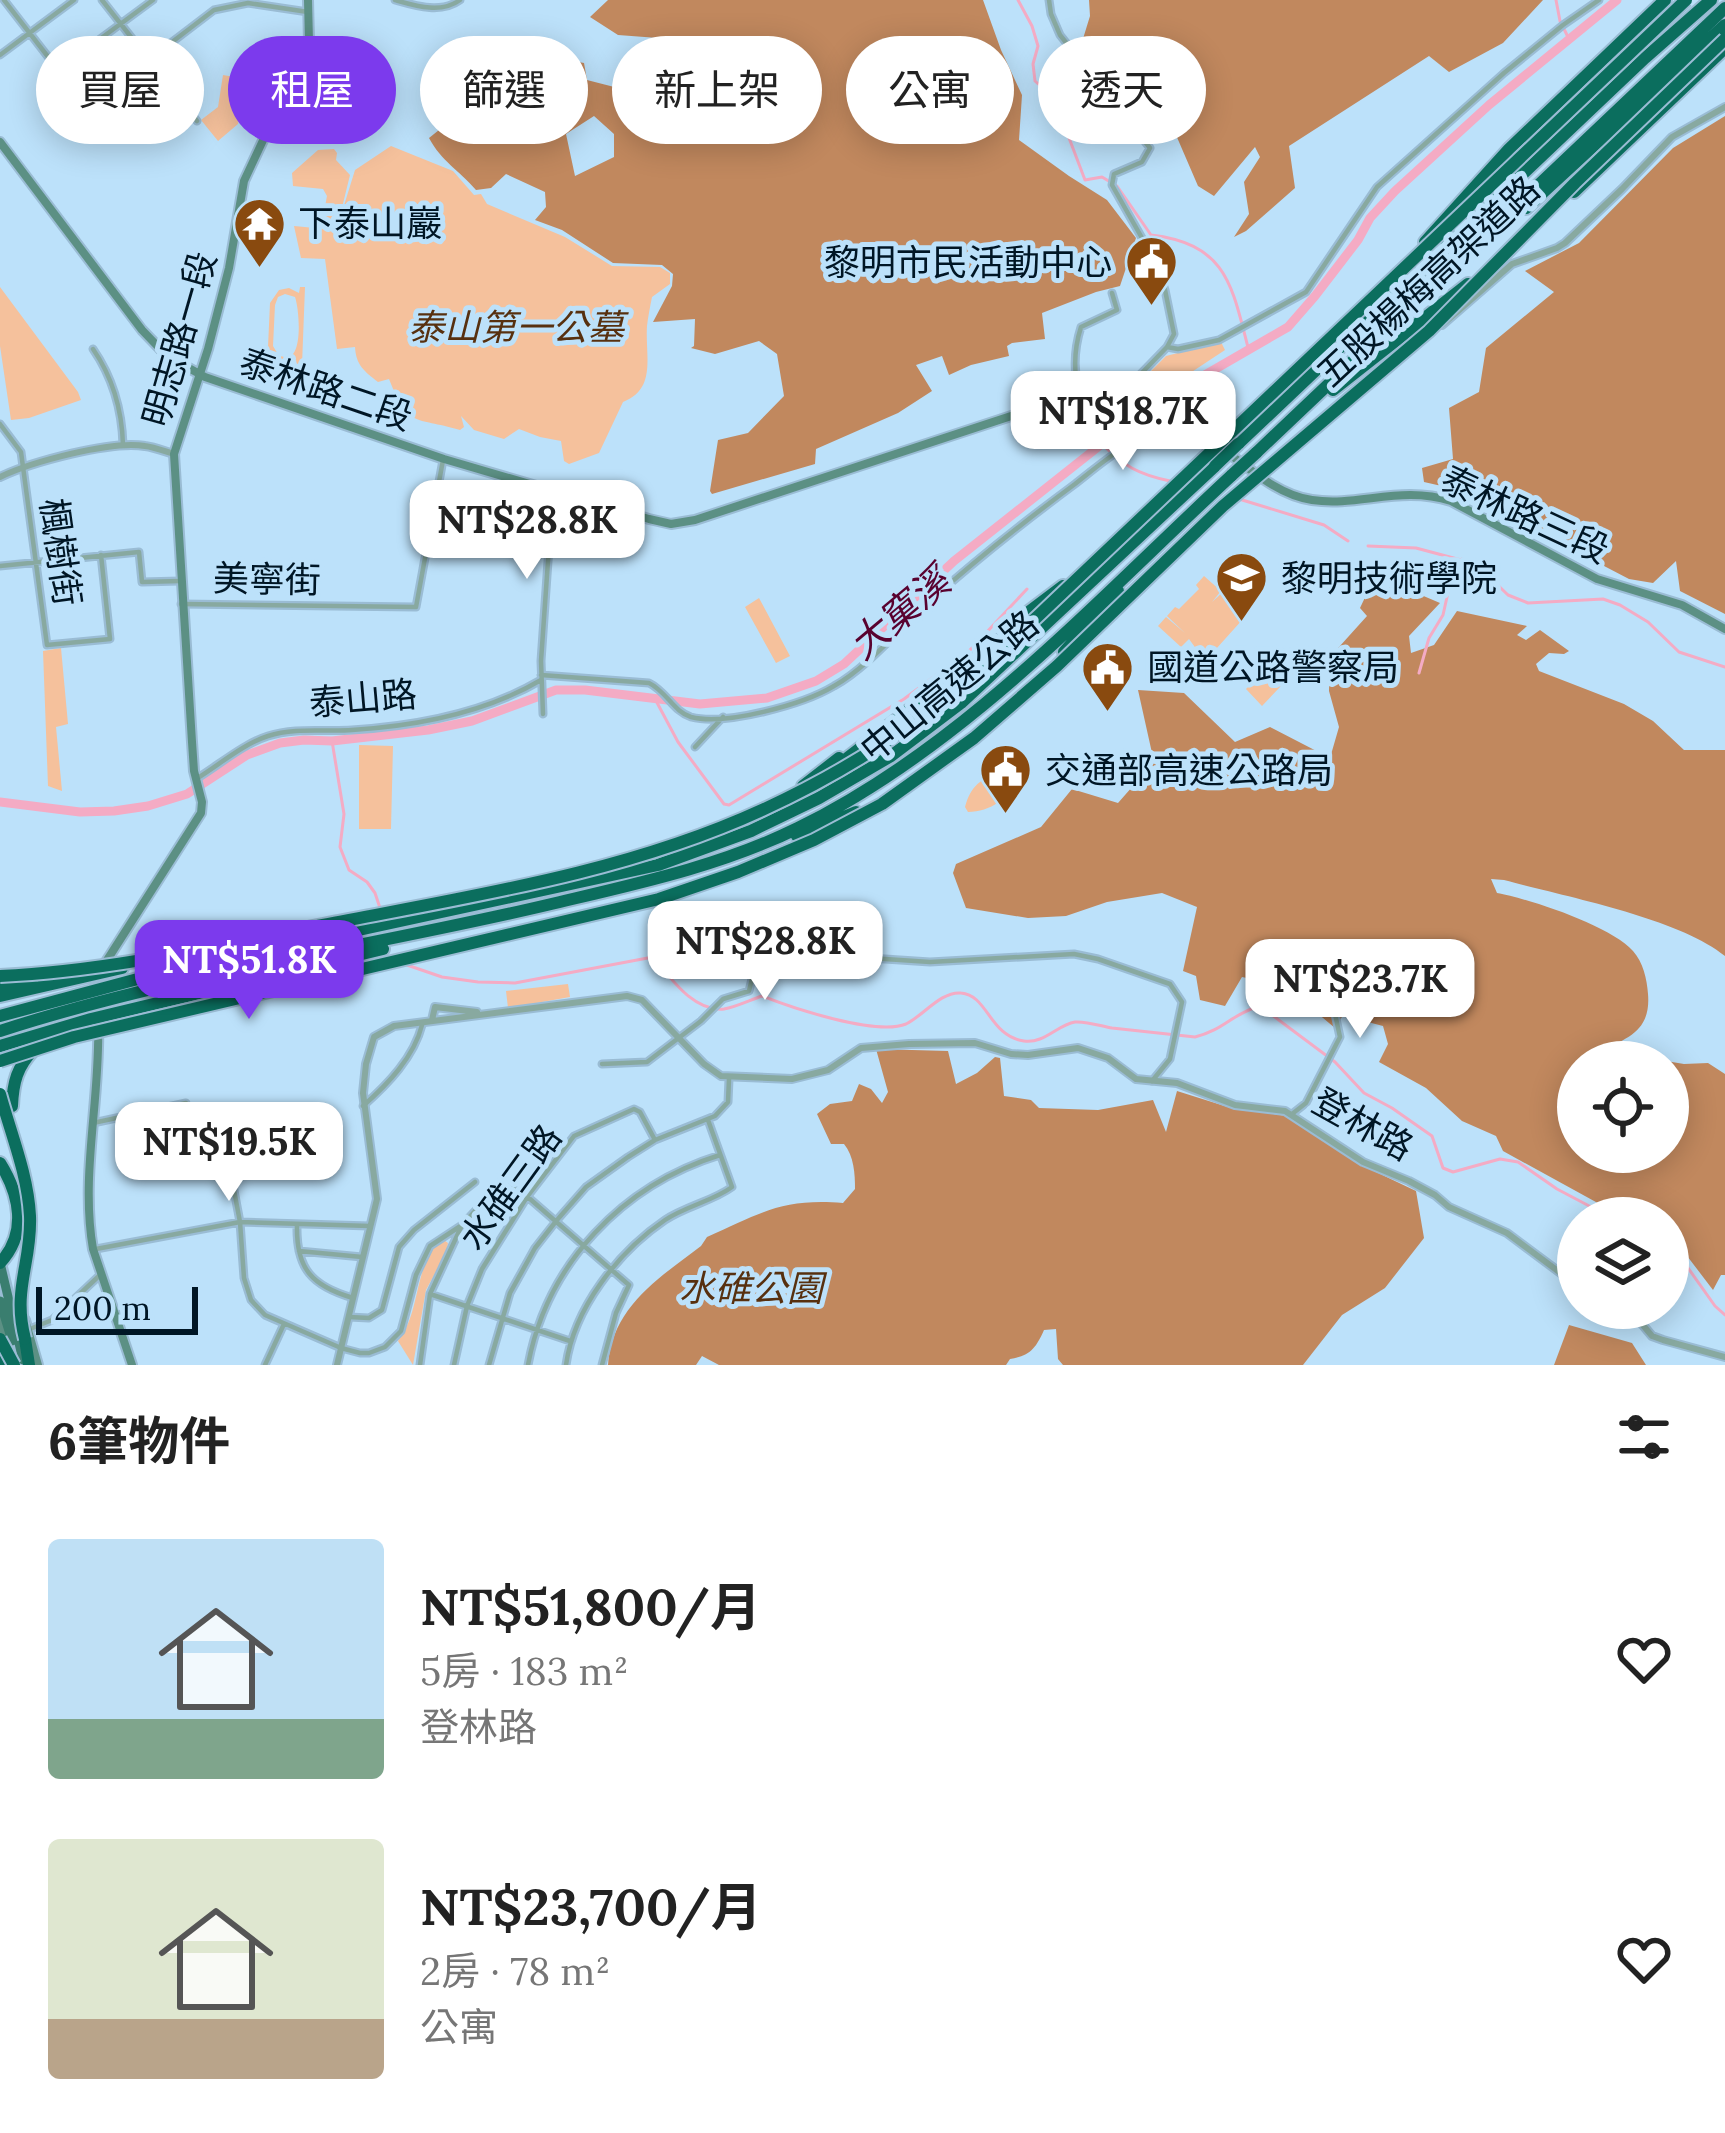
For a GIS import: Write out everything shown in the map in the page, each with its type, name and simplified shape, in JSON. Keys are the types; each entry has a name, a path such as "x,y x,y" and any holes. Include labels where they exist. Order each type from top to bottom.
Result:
{"highway":[{"path":"1344,335 1509,149 1665,0"},
{"path":"1236,443 1699,1"},
{"name":"中山高速公路","path":"0,1016 385,921 658,865 751,830 891,756 962,704 1646,58 1699,1"},
{"name":"五股楊梅高架道路","path":"0,986 489,892 626,860 764,809 842,767 961,686 1699,1"},
{"name":"中山高速公路","path":"0,1031 161,986 393,943 716,862 827,814 934,745 1004,687 1725,8"},
{"path":"1455,265 1556,183 1725,25"},
{"path":"1280,431 1504,256 1665,108 1725,44"},
{"name":"五股楊梅高架道路","path":"0,1060 74,1037 658,899 814,840 881,804 1006,712 1223,506 1429,331 1575,183 1725,44"},
{"path":"775,808 1213,464"},
{"path":"658,865 775,808 835,767 1053,599 1171,498"},
{"path":"716,862 800,836 885,800 996,728 1159,543"},
{"path":"922,700 932,713"},
{"path":"0,986 80,978 385,921 712,842"},
{"path":"0,1046 393,943"},
{"path":"19,1365 27,1334 22,1297 34,1215 12,1106 14,1079 20,1064 53,1033 95,1020"},
{"path":"0,1094 30,1217 18,1315 27,1334"},
{"path":"0,1163 15,1193 18,1223 1,1266"},
{"path":"0,1172 18,1223"},
{"path":"0,1339 19,1365"},
{"path":"0,1356 19,1365"}],"main road":[{"name":"明志路一段","path":"101,969 201,812 181,604 174,454 229,268 244,181 304,56 310,32 308,0"},
{"name":"泰林路二段","path":"0,142 167,356 200,374 444,459 649,519 679,524 1115,383 1137,386"},
{"name":"泰林路三段","path":"1137,386 1286,492 1315,500 1408,493 1451,501 1598,579 1682,605 1725,629"},
{"path":"95,1020 99,1034 90,1232 132,1365"},
{"path":"1,1266 27,1334"},
{"path":"1,1266 19,1365"},
{"path":"0,1301 19,1365"},
{"path":"0,1319 19,1365"}],"street":[{"path":"4,0 36,42"},
{"path":"0,55 74,0"},
{"path":"102,0 129,36"},
{"path":"104,36 153,0"},
{"path":"395,0 423,8 453,6 460,0"},
{"path":"1049,0 1054,24 1068,46 1150,148 1142,162 1114,174 1112,183 1160,273 1175,329 1137,386"},
{"path":"1167,347 1208,344 1306,292 1368,198 1387,178 1504,73 1599,0"},
{"path":"180,36 214,10 235,5 310,12"},
{"path":"1260,476 1512,264 1564,243 1678,132 1725,107"},
{"path":"1079,394 1073,370 1078,336 1081,327 1118,310 1112,292"},
{"path":"93,349 117,400 122,446"},
{"name":"楓樹街","path":"0,424 21,452 46,645 110,639 101,555"},
{"path":"695,747 723,717 798,703 838,685 929,601 1059,495 1136,439 1152,431 1191,426"},
{"path":"0,477 22,466 122,446 142,445 174,454"},
{"name":"美寧街","path":"181,604 416,607 444,459"},
{"path":"542,714 553,490"},
{"path":"0,566 140,552 142,582 180,581"},
{"name":"泰山路","path":"196,779 263,737 428,720 510,698 541,678 649,683 691,717 723,717"},
{"path":"736,961 840,956 930,962 1074,954 1098,959 1170,984 1182,1002 1170,1059 1152,1081"},
{"path":"1292,1114 1306,1103 1340,1037 1335,1014 1302,966 1302,959 1309,958 1326,987 1345,1000 1365,1005 1390,1002 1440,984"},
{"path":"602,1064 647,1062 723,999 749,991 756,962"},
{"path":"99,1034 389,965"},
{"path":"337,1365 377,1199 363,1106 366,1064 374,1037 394,1026 432,1020 634,997 642,1000 714,1073 730,1077 728,1102 708,1120 655,1140 586,1187 535,1248 511,1294 489,1365"},
{"path":"363,1106 412,1052 422,1022"},
{"name":"登林路","path":"730,1077 806,1078 861,1048 975,1043 1028,1055 1078,1048 1108,1058 1136,1078 1177,1083 1235,1105 1292,1114 1364,1162 1507,1233 1557,1270"},
{"path":"94,1124 186,1103"},
{"name":"水碓三路","path":"454,1365 467,1306 482,1269 527,1197 574,1136 634,1109 655,1140"},
{"path":"566,1365 570,1342 612,1268 666,1220 732,1187 708,1120"},
{"path":"528,1365 551,1296 583,1244 640,1192 693,1163 721,1155"},
{"path":"349,1317 369,1318 382,1310 399,1247 476,1182"},
{"path":"233,1185 250,1300 265,1315 284,1324 341,1348 369,1353 385,1347 401,1331 416,1275 430,1246 462,1225 488,1197 514,1189 557,1220 629,1285 602,1365"},
{"path":"93,1250 240,1222 370,1226"},
{"path":"420,1365 430,1294 462,1225"},
{"path":"297,1226 305,1270 329,1289 353,1298"},
{"path":"298,1251 362,1257"},
{"path":"27,1334 52,1321 101,1274"},
{"path":"430,1294 570,1342"},
{"path":"265,1365 284,1324"},
{"path":"1646,1329 1663,1340 1725,1357"},
{"path":"369,1353 370,1365"}],"green space":[{"path":"608,0 983,0 996,36 846,36 846,144 1014,144 1014,78 1022,95 1019,140 1107,200 1136,238 1120,286 1042,313 1045,339 1012,343 1007,346 1009,356 949,375 942,356 916,365 932,391 898,413 816,449 815,464 712,494 718,440 748,433 784,396 777,354 759,341 715,354 691,348 695,319 653,322 672,286 673,274 662,265 613,263 562,230 535,220 546,207 545,192 506,174 491,188 476,190 434,144 568,144 575,176 614,157 614,144 822,144 822,36 618,35 590,17"},
{"path":"1089,0 1543,0 1503,43 1449,72 1429,56 1289,146 1295,188 1234,237 1249,214 1244,182 1260,157 1255,147 1214,196 1198,186 1180,144 1206,144 1206,36 1084,36"},
{"path":"223,75 228,76 228,132 218,141 204,118 218,107"},
{"path":"588,80 612,86 612,132 594,116 588,120"},
{"path":"1725,116 1725,614 1680,591 1676,561 1653,583 1629,579 1481,502 1424,482 1422,468 1453,459 1449,408 1479,392 1486,348 1554,292 1525,271 1579,243 1673,148"},
{"name":"泰山第一公墓","path":"391,146 453,171 487,204 565,237 612,266 660,267 670,273 670,284 652,297 645,380 623,402 599,453 569,464 564,461 561,441 519,429 504,439 474,430 461,416 464,427 460,430 414,418 402,406 389,379 378,382 362,367 355,347 337,349 325,259 301,258 294,226 315,228 323,217 327,196 323,189 293,186 292,173 318,150 334,149 336,160 350,175 337,228 355,170"},
{"path":"0,287 81,400 11,420 0,346"},
{"path":"305,287 302,365 296,360 282,363 268,347 270,303 279,290 299,293","holes":["285,294 295,297 296,347 289,357 279,356 273,346 275,305"]},
{"path":"1221,342 1225,350 1172,385 1149,389 1140,382 1166,356"},
{"path":"1204,576 1221,591 1212,602 1237,585 1249,588 1254,598 1252,609 1216,649 1207,652 1197,650 1189,639 1181,647 1158,626 1166,617 1185,633 1167,616 1199,589 1196,585"},
{"path":"1400,586 1440,603 1409,636 1411,653 1434,645 1457,611 1527,626 1517,635 1526,640 1540,630 1569,651 1549,653 1536,664 1539,671 1624,704 1653,721 1684,750 1725,750 1725,956 1705,942 1650,919 1491,879 1497,893 1549,907 1607,932 1633,951 1644,971 1646,1016 1629,1037 1557,1041 1557,1173 1689,1173 1689,1064 1708,1063 1725,1074 1725,1275 1713,1290 1689,1258 1689,1197 1587,1197 1503,1151 1496,1136 1462,1121 1426,1088 1379,1062 1388,1044 1383,1026 1345,1012 1335,1028 1298,997 1275,1004 1264,1000 1271,983 1242,977 1225,1006 1200,1000 1196,976 1183,971 1197,907 1162,893 1107,902 1066,916 1028,918 966,908 953,873 956,864 1041,827 1072,789 1118,803 1154,762 1138,690 1184,693 1235,742 1270,727 1330,758 1339,727 1329,691 1330,657 1367,616 1360,608 1369,589"},
{"path":"759,598 790,656 776,663 745,607"},
{"path":"61,648 68,724 56,727 62,791 48,786 43,651"},
{"path":"1283,651 1299,667 1262,706 1246,689"},
{"path":"359,745 393,746 391,829 359,829"},
{"path":"1007,771 1016,777 1004,797 968,812 965,807 975,786"},
{"path":"568,984 570,997 508,1008 506,991"},
{"name":"水碓公園","path":"876,1049 948,1051 956,1084 1000,1058 1004,1096 1031,1100 1039,1108 1098,1110 1153,1100 1166,1132 1177,1091 1231,1108 1287,1116 1355,1162 1416,1191 1424,1238 1385,1288 1342,1315 1303,1365 1063,1365 1058,1359 1056,1329 1044,1330 1032,1350 1006,1365 719,1365 702,1356 696,1365 608,1365 611,1345 628,1310 707,1237 788,1205 843,1203 855,1189 847,1149 844,1144 831,1144 817,1114 830,1104 852,1101 859,1084 871,1089 882,1103 888,1092"},
{"path":"441,1238 448,1243 446,1253 426,1290 413,1365 398,1341 411,1316 425,1263"},
{"path":"1568,1329 1583,1329 1632,1343 1646,1365 1554,1365"}],"waterway":[{"path":"1018,0 1038,46 1035,81 1054,98 1085,180 1102,177 1117,186 1151,235 1177,240 1211,259 1231,289 1249,351"},
{"path":"1556,0 1569,39"},
{"name":"大窠溪","path":"0,802 80,812 148,806 187,794 247,755 280,743 428,730 472,721 556,690 700,704 767,698 816,681 844,664 954,561 1132,420 1288,327 1395,191 1489,105 1617,0"},
{"path":"1101,443 1132,468 1170,481"},
{"path":"1239,499 1324,525 1348,541"},
{"path":"1368,546 1416,548 1476,564 1508,595 1528,603 1603,599 1648,622 1679,652 1725,667"},
{"path":"1419,673 1462,559"},
{"path":"654,697 678,742 729,805 904,699 970,650 1027,589"},
{"path":"332,741 344,814 340,847 349,870 367,882 380,908"},
{"path":"407,965 442,977 515,983 653,957 683,992 702,1005 729,1008 762,996 834,1019 892,1027 961,993 977,1001 1003,1032 1024,1041 1038,1040 1079,1022 1195,1037 1260,1006 1335,1062 1364,1093 1432,1136 1443,1168 1453,1172 1500,1159 1518,1162 1572,1197"},
{"path":"1689,1269 1725,1315"}],"place":[{"name":"下泰山巖","path":"259,269"},
{"name":"黎明市民活動中心","path":"1151,308"},
{"name":"黎明技術學院","path":"1242,624"},
{"name":"國道公路警察局","path":"1108,713"},
{"name":"交通部高速公路局","path":"1006,816"}]}
